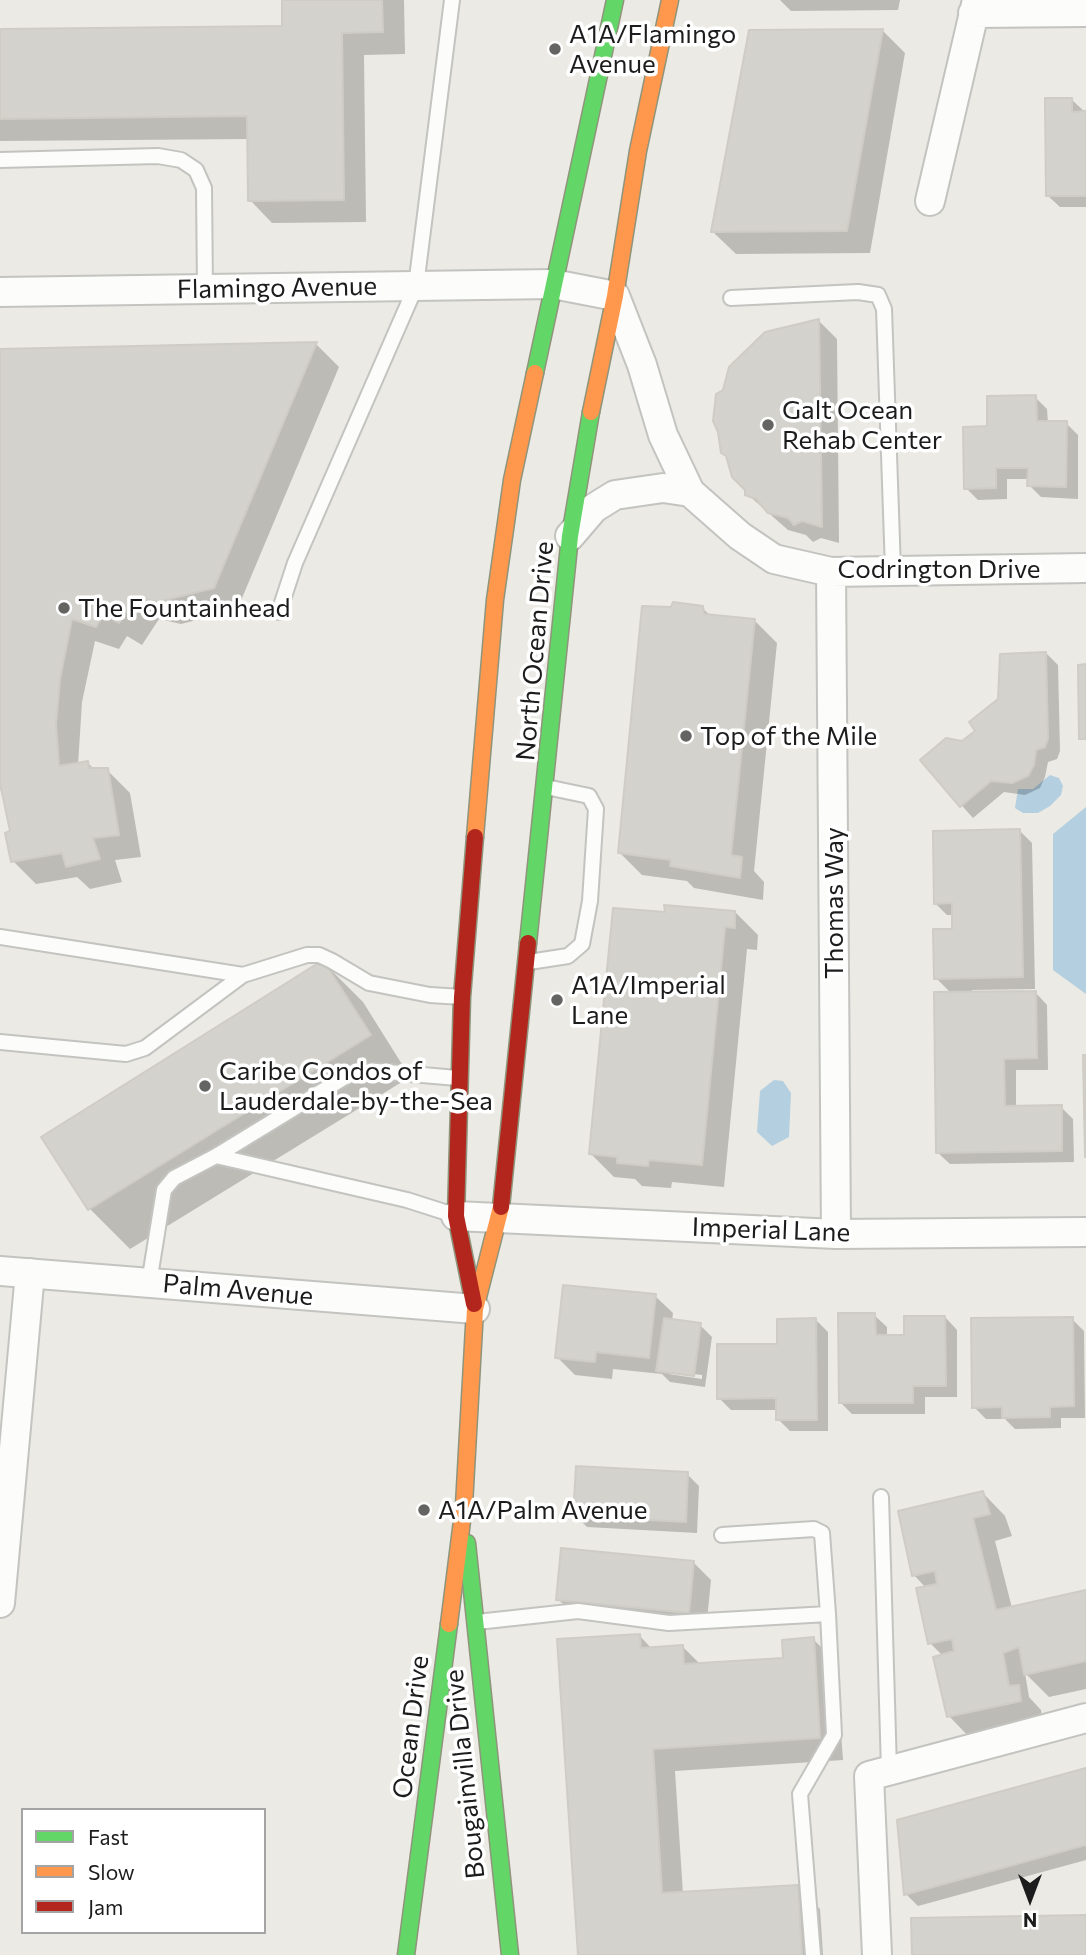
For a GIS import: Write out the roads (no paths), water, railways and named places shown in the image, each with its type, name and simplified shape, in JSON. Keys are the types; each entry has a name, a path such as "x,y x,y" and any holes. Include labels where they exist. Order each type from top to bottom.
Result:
{"main road":[{"name":"North Ocean Drive","path":"475,1309 456,1216 459,1078 462,997 495,600 512,480 615,0"},
{"name":"North Ocean Drive","path":"464,1505 475,1309 500,1220 578,477 615,296 638,151 670,0"},
{"name":"Bougainvilla Drive","path":"464,1505 510,1955"},
{"name":"Ocean Drive","path":"406,1955 464,1505"}],"street":[{"path":"930,201 975,7 1086,12"},
{"name":"Flamingo Avenue","path":"0,292 553,284"},
{"path":"553,284 615,296"},
{"name":"Codrington Drive","path":"615,296 642,365 663,435 690,492 740,536 774,559 831,572 1086,568"},
{"path":"570,536 594,509 615,495 663,488 690,492"},
{"name":"Thomas Way","path":"831,572 836,1234"},
{"name":"Imperial Lane","path":"456,1216 836,1234 1086,1232"},
{"name":"Palm Avenue","path":"0,1270 475,1309"},
{"path":"0,1603 30,1273"},
{"path":"877,1955 879,1773 1086,1718"}],"lane":[{"path":"279,612 295,563 416,286 452,0"},
{"path":"0,160 158,156 181,160 196,170 204,188 205,289"},
{"path":"731,298 858,292 878,295 884,309 893,570"},
{"path":"528,962 568,956 582,944 590,901 596,809 589,796 546,787"},
{"path":"0,937 243,975"},
{"path":"0,1042 126,1054 145,1048 243,975 307,955 319,955 369,983 430,995 462,997"},
{"path":"149,1283 164,1190 174,1178 216,1156 350,1074 376,1071 459,1078"},
{"path":"216,1156 407,1200 456,1216"},
{"path":"879,1773 881,1496"},
{"path":"722,1535 814,1529 822,1533 834,1735 800,1794 813,1955"},
{"path":"474,1623 578,1611 668,1623 828,1614"}],"water":[{"path":"1050,775 1059,778 1063,786 1061,795 1050,806 1038,813 1023,813 1015,808 1018,789 1033,789"},
{"path":"1086,807 1086,994 1053,970 1053,834"},
{"path":"774,1080 783,1081 791,1093 789,1137 772,1146 757,1132 760,1091"}],"place":[{"name":"A1A/Flamingo Avenue","path":"555,49"},
{"name":"Galt Ocean Rehab Center","path":"768,425"},
{"name":"The Fountainhead","path":"64,608"},
{"name":"Top of the Mile","path":"686,736"},
{"name":"A1A/Imperial Lane","path":"557,1000"},
{"name":"Caribe Condos of Lauderdale-by-the-Sea","path":"205,1086"},
{"name":"A1A/Palm Avenue","path":"424,1510"}]}
